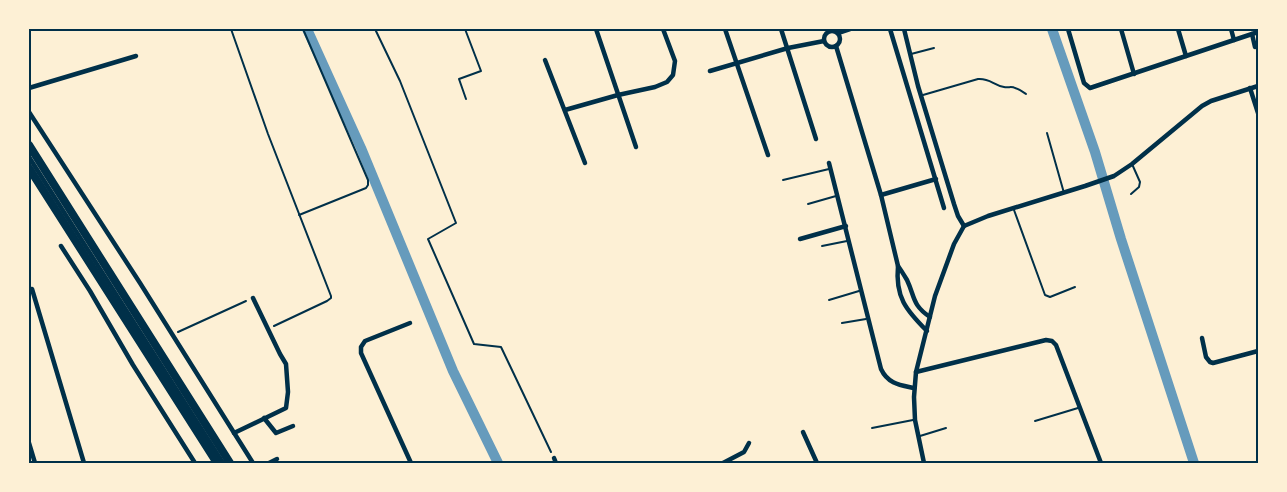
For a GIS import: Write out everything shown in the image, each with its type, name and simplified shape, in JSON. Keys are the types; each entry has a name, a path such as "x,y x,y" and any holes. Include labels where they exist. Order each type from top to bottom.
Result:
{"highway":[{"path":"29,145 230,463"},
{"path":"29,168 217,463"}],"street":[{"path":"596,29 636,147"},
{"path":"564,110 655,87 667,82 673,75 675,61 663,29"},
{"path":"724,29 768,155"},
{"path":"781,29 816,139"},
{"path":"824,41 825,34 831,30 838,33 850,29"},
{"path":"890,29 944,208"},
{"path":"904,29 958,216 964,226"},
{"path":"1068,29 1084,83 1090,88 1258,32"},
{"path":"1121,29 1134,74"},
{"path":"1178,29 1186,56"},
{"path":"1231,29 1234,40"},
{"path":"836,46 840,40 838,33"},
{"path":"1252,34 1255,47"},
{"path":"710,71 788,48 824,41"},
{"path":"824,41 829,46 836,46"},
{"path":"836,46 881,195 898,266 907,280 917,306 930,316"},
{"path":"29,88 136,56"},
{"path":"545,60 585,163"},
{"path":"924,463 915,420 914,388 916,372 935,296 954,244 964,226 988,216 1114,176 1132,164 1202,106 1211,101 1258,86"},
{"path":"1250,88 1258,113"},
{"path":"29,112 140,282 253,463"},
{"path":"29,157 223,463"},
{"path":"829,162 884,375 891,382 914,388"},
{"path":"881,195 936,179"},
{"path":"800,239 846,226"},
{"path":"61,246 90,291 132,365 194,463"},
{"path":"898,266 896,282 904,303 908,311 927,331"},
{"path":"32,289 84,463"},
{"path":"234,433 286,408 288,402 286,364 253,298"},
{"path":"410,323 365,341 360,353 411,463"},
{"path":"1202,338 1206,357 1213,363 1258,351"},
{"path":"916,372 1046,340 1052,341 1056,345 1101,463"},
{"path":"264,418 276,433 293,426"},
{"path":"804,432 817,463"},
{"path":"29,443 35,463"},
{"path":"723,463 744,452 749,443"},
{"path":"554,458 556,463"},
{"path":"269,463 277,459"}],"lane":[{"path":"910,54 934,48"},
{"path":"922,96 985,78 1006,88 1014,87 1026,94"},
{"path":"1047,132 1064,193"},
{"path":"1131,194 1139,187 1140,182 1132,164"},
{"path":"783,180 830,168"},
{"path":"808,204 838,195"},
{"path":"1013,208 1045,295 1050,297 1075,287"},
{"path":"822,246 849,240"},
{"path":"829,300 862,290"},
{"path":"842,323 869,318"},
{"path":"1035,421 1080,407"},
{"path":"872,428 915,420"},
{"path":"918,437 946,428"}],"path":[{"path":"231,29 268,134 330,298 268,329"},
{"path":"299,215 366,188 368,185 368,180 303,29"},
{"path":"374,29 400,82 456,223 428,240 474,344 501,347 554,458"},
{"path":"465,29 482,71 459,79 466,99"},
{"path":"172,335 253,298"}],"waterway":[{"path":"307,29 361,148 453,371 498,463"},
{"path":"1052,29 1095,152 1121,239 1194,463"}]}
